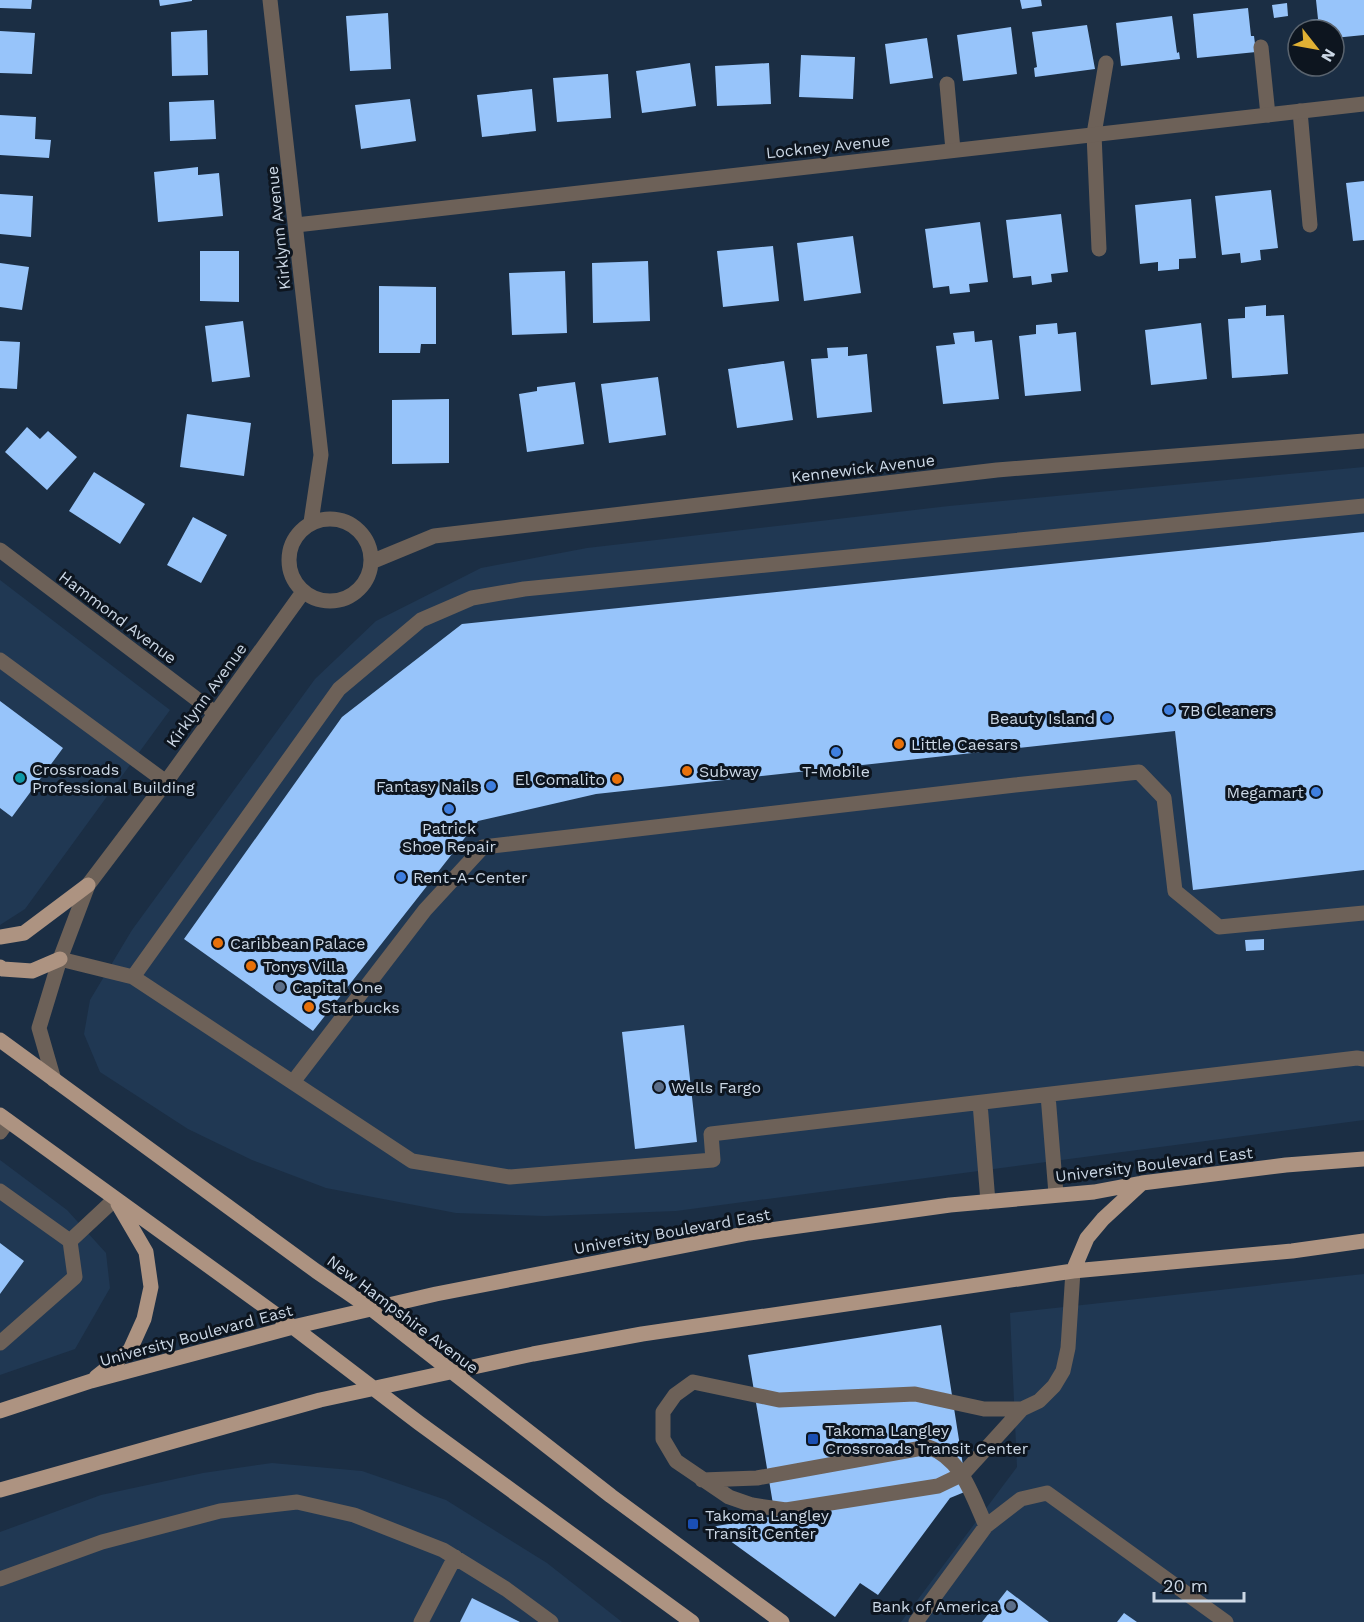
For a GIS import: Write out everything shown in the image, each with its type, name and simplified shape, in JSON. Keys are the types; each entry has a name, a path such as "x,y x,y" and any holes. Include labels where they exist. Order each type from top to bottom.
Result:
{"main road":[{"path":"0,937 24,933 88,885"},
{"path":"0,967 32,971 60,959"},
{"name":"New Hampshire Avenue","path":"0,1040 316,1271 373,1310 611,1496 782,1622"},
{"path":"3,1123 115,1199 292,1327 692,1622"},
{"name":"University Boulevard East","path":"0,1411 91,1381 292,1327 448,1292 749,1233 951,1205 1094,1192 1142,1183 1286,1165 1364,1159"},
{"path":"1073,1271 1087,1238 1103,1219 1142,1183"},
{"path":"91,1381 130,1350 144,1319 151,1287 146,1252 115,1199"},
{"path":"0,1490 256,1418 373,1388 642,1334 1073,1271 1292,1251 1364,1241"}],"street":[{"name":"Kirklynn Avenue","path":"270,0 321,455 311,522"},
{"path":"1261,47 1268,115"},
{"path":"1099,249 1094,134 1107,63"},
{"path":"947,84 953,150"},
{"name":"Lockney Avenue","path":"296,225 1364,104"},
{"path":"1300,111 1310,225"},
{"name":"Kennewick Avenue","path":"371,562 434,536 997,470 1364,441"},
{"path":"133,977 339,689 421,620 471,598 524,589 1364,506"},
{"path":"325,518 340,519 353,525 364,534 370,548 371,562 366,580 357,592 344,599 330,601 315,599 303,592 290,572 288,557 291,543 299,531 311,522 325,518"},
{"name":"Hammond Avenue","path":"0,550 215,713"},
{"name":"Kirklynn Avenue","path":"54,1080 39,1028 60,959 88,885 166,782 303,592"},
{"path":"0,660 166,782"},
{"path":"293,1083 425,910 483,847 1015,784 1139,772 1164,798 1175,891 1220,927 1364,913"},
{"path":"60,959 133,977 412,1161 510,1177 713,1160 711,1134 1364,1059"},
{"path":"1048,1095 1056,1194"},
{"path":"980,1103 988,1202"},
{"path":"0,1191 70,1241 75,1277 0,1343"},
{"path":"70,1241 115,1199"},
{"path":"1022,1409 984,1409 915,1394 779,1400 693,1382 675,1395 663,1412 663,1439 676,1461 729,1497 745,1503 786,1510 938,1486 963,1474 1022,1409 1039,1401 1054,1386 1063,1371 1068,1348 1073,1271"},
{"path":"702,1480 757,1478 928,1447 940,1450 963,1474 986,1526"},
{"path":"916,1622 986,1526 1021,1499 1047,1493 1226,1622"},
{"path":"0,1579 102,1542 220,1511 297,1502 354,1515 443,1550 506,1589 547,1621"},
{"path":"422,1622 455,1557"}],"shaded area":[{"path":"1364,467 1364,1120 676,1211 545,1216 456,1213 326,1188 252,1160 188,1129 100,1072 84,1034 90,1000 132,930 315,679 376,621 481,568 587,548 949,506"},
{"path":"0,580 170,710 25,909 0,925"},
{"path":"0,1160 67,1210 106,1253 110,1288 75,1349 0,1375"},
{"path":"1364,1274 1364,1622 901,1622 1017,1467 1010,1313"},
{"path":"272,1463 362,1471 446,1500 547,1563 622,1622 0,1622 0,1532 101,1495 203,1473"}],"building":[{"path":"0,0 32,0 31,9 0,8"},
{"path":"159,0 192,0 192,1 160,6"},
{"path":"1020,0 1041,0 1042,6 1022,9"},
{"path":"1316,0 1364,0 1364,35 1346,37 1346,18 1318,18"},
{"path":"1287,3 1288,16 1274,18 1272,5"},
{"path":"1248,8 1251,36 1254,36 1256,52 1197,58 1193,14"},
{"path":"388,13 391,69 350,71 346,16"},
{"path":"1172,16 1177,53 1179,52 1180,59 1121,66 1116,23"},
{"path":"1087,25 1095,69 1035,77 1034,68 1037,67 1032,32"},
{"path":"1011,27 1017,74 963,81 957,35"},
{"path":"207,30 208,75 172,76 171,32"},
{"path":"0,31 35,33 32,74 0,73"},
{"path":"927,38 933,78 890,84 885,44"},
{"path":"801,55 855,57 853,99 799,97"},
{"path":"690,63 696,106 642,113 636,71"},
{"path":"769,63 771,104 717,106 715,66"},
{"path":"608,74 611,118 557,122 553,78"},
{"path":"532,89 536,131 482,137 477,95"},
{"path":"410,99 416,141 361,149 355,105"},
{"path":"214,100 216,139 170,141 169,102"},
{"path":"0,115 36,117 35,139 51,140 49,158 0,155"},
{"path":"198,167 198,175 219,173 223,216 158,222 154,172"},
{"path":"1364,181 1364,240 1353,241 1346,183"},
{"path":"1271,190 1278,248 1260,250 1261,260 1241,263 1240,253 1222,255 1215,196"},
{"path":"0,194 33,196 31,237 0,234"},
{"path":"1191,199 1196,258 1179,259 1179,269 1158,271 1158,262 1140,264 1135,205"},
{"path":"1061,214 1068,272 1051,274 1052,282 1032,285 1031,276 1013,278 1006,220"},
{"path":"980,222 988,282 969,284 970,292 950,294 949,286 933,288 925,229"},
{"path":"853,236 861,293 804,301 797,243"},
{"path":"773,246 779,301 723,307 717,251"},
{"path":"200,251 239,251 239,302 200,301"},
{"path":"648,261 650,321 593,323 592,263"},
{"path":"0,263 29,267 22,310 0,307"},
{"path":"565,271 567,333 512,335 509,273"},
{"path":"379,286 436,287 436,344 421,344 420,353 379,353"},
{"path":"1266,305 1266,316 1284,315 1288,374 1232,378 1228,319 1245,318 1245,307"},
{"path":"243,321 250,377 212,382 205,326"},
{"path":"1057,323 1058,334 1076,332 1081,391 1025,396 1019,336 1036,334 1036,325"},
{"path":"1201,323 1207,379 1151,385 1145,330"},
{"path":"974,331 975,342 992,340 999,399 943,404 936,346 955,344 953,333"},
{"path":"0,341 20,342 17,389 0,388"},
{"path":"848,347 848,356 867,354 872,412 817,418 811,359 828,358 827,348"},
{"path":"784,361 793,420 737,428 728,369"},
{"path":"658,377 666,435 609,443 601,384"},
{"path":"575,382 584,444 527,452 519,394 537,391 537,387"},
{"path":"449,399 449,463 392,464 392,400"},
{"path":"187,414 251,423 244,476 180,467"},
{"path":"27,427 40,439 48,431 77,457 47,490 5,452"},
{"path":"94,472 145,504 120,544 69,511"},
{"path":"193,517 227,535 201,583 167,565"},
{"path":"1364,532 1364,870 1193,890 1175,731 596,794 478,821 313,1031 184,939 342,717 462,624"},
{"name":"Crossroads Professional Building","path":"0,701 63,748 12,817 0,808"},
{"path":"1264,939 1264,950 1246,951 1245,940"},
{"name":"Wells Fargo","path":"684,1025 697,1142 635,1149 622,1032"},
{"path":"0,1243 24,1261 0,1294"},
{"path":"941,1325 967,1491 950,1498 878,1595 860,1583 835,1617 711,1527 775,1516 748,1355"},
{"name":"Bank of America","path":"1007,1590 1049,1622 982,1622"},
{"path":"472,1598 520,1622 460,1622"},
{"path":"1124,1613 1137,1622 1117,1622"}],"place":[{"name":"7B Cleaners","path":"1169,710"},
{"name":"Beauty Island","path":"1107,718"},
{"name":"Little Caesars","path":"899,744"},
{"name":"T-Mobile","path":"836,752"},
{"name":"Subway","path":"687,771"},
{"name":"Crossroads Professional Building","path":"20,778"},
{"name":"El Comalito","path":"617,779"},
{"name":"Fantasy Nails","path":"491,786"},
{"name":"Megamart","path":"1316,792"},
{"name":"Patrick Shoe Repair","path":"449,809"},
{"name":"Rent-A-Center","path":"401,877"},
{"name":"Caribbean Palace","path":"218,943"},
{"name":"Tonys Villa","path":"251,966"},
{"name":"Capital One","path":"280,987"},
{"name":"Starbucks","path":"309,1007"},
{"name":"Wells Fargo","path":"659,1087"},
{"name":"Takoma Langley Crossroads Transit Center","path":"813,1439"},
{"name":"Takoma Langley Transit Center","path":"693,1524"},
{"name":"Bank of America","path":"1011,1606"}]}
